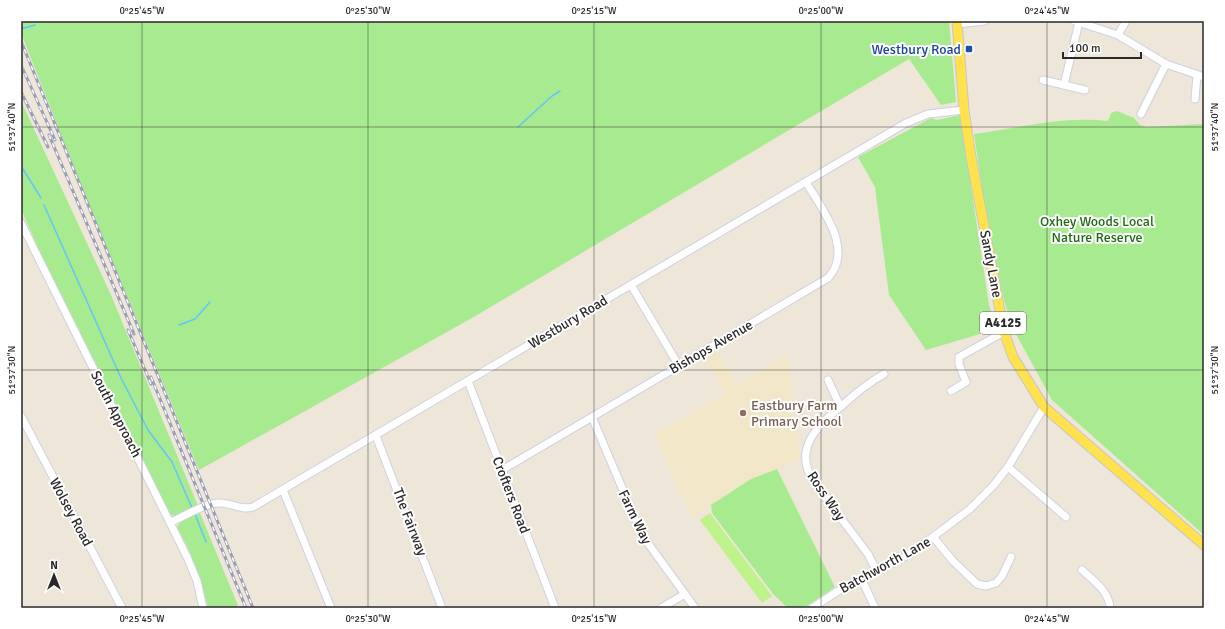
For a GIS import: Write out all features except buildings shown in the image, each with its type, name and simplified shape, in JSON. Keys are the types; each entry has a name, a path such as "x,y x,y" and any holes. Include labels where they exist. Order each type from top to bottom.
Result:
{"main road":[{"name":"Sandy Lane","path":"957,22 964,110 970,157 1004,332 1013,357 1044,407 1204,545"}],"street":[{"path":"957,22 984,21"},
{"path":"1064,85 1077,21 1118,35 1166,64 1200,76 1195,99"},
{"path":"1118,35 1126,21"},
{"path":"1141,114 1166,64"},
{"path":"1043,80 1085,90"},
{"name":"Westbury Road","path":"171,522 214,503 250,508 376,436 920,116 964,110"},
{"name":"Bishops Avenue","path":"502,470 824,281 834,270 838,252 835,234 806,182"},
{"name":"South Approach","path":"21,223 171,522 197,581 203,608"},
{"path":"631,285 679,366"},
{"path":"951,392 966,382 959,364 959,357 1004,332"},
{"name":"Ross Way","path":"877,572 868,554 810,476 806,466 806,452 814,431 840,406 864,387 884,374"},
{"path":"828,380 840,406"},
{"name":"Crofters Road","path":"468,381 555,608"},
{"name":"Batchworth Lane","path":"812,608 826,598 910,554 934,538 984,496 1008,467 1044,407"},
{"name":"Wolsey Road","path":"21,416 122,608"},
{"name":"Farm Way","path":"592,417 642,535 695,608"},
{"name":"The Fairway","path":"376,436 442,608"},
{"path":"1008,467 1066,517"},
{"path":"283,490 331,608"},
{"path":"934,538 957,565 971,579 982,586 996,583 1002,576 1011,557"},
{"path":"1082,570 1105,593 1108,598 1110,608"},
{"path":"862,580 875,608"},
{"path":"661,608 685,594"}],"shaded area":[{"name":"Eastbury Farm Primary School","path":"716,350 738,385 787,355 801,459 751,479 693,517 678,489 655,434 726,393 704,357"}],"green space":[{"path":"21,21 949,21 956,102 941,105 909,59 472,318 199,470 73,165 21,33"},
{"path":"21,101 111,295 198,506 180,516 170,515 52,280 21,209"},
{"name":"Oxhey Woods Local Nature Reserve","path":"1117,111 1134,118 1140,125 1147,127 1204,124 1204,535 1052,400 1011,325 988,228 974,134 1057,121 1108,121 1111,113"},
{"path":"960,115 989,305 997,329 926,350 889,295 875,187 858,157 931,118 937,120"},
{"path":"777,469 835,587 804,608 788,608 774,595 712,513 711,505 751,479"},
{"path":"200,513 239,608 208,608 196,566 177,527 181,521"},
{"path":"710,513 772,596 762,603 700,520"}],"waterway":[{"path":"21,29 35,25"},
{"path":"518,127 552,96 560,91"},
{"path":"21,166 41,198"},
{"path":"44,205 121,378 148,430 172,462 192,508"},
{"path":"179,325 195,319 210,302"},
{"path":"195,514 206,542"}],"railway":[{"path":"21,41 253,608"},
{"path":"21,65 55,140"},
{"path":"21,92 48,147"},
{"path":"49,135 134,334"},
{"path":"128,330 151,384"},
{"path":"151,377 246,608"}],"place":[{"name":"Westbury Road","path":"969,49"},
{"name":"Eastbury Farm Primary School","path":"743,413"}]}
